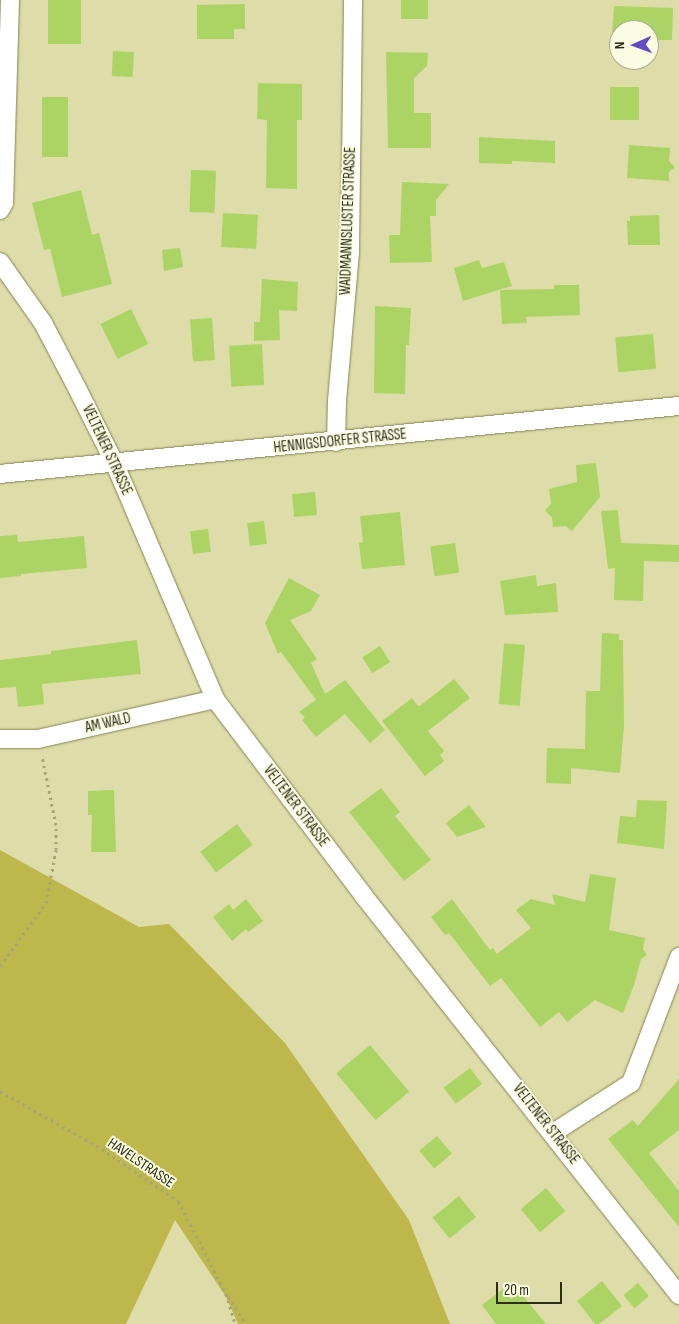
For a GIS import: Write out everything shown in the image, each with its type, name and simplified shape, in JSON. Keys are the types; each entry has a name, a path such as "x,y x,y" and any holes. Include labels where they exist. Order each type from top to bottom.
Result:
{"street":[{"path":"0,210 4,203 10,0"},
{"name":"WAIDMANNSLUSTER STRASSE","path":"336,442 337,401 350,250 353,0"},
{"name":"VELTENER STRASSE","path":"0,262 43,323 114,462 216,699 363,895 553,1133 679,1295"},
{"name":"HENNIGSDORFER STRASSE","path":"0,474 336,442 679,406"},
{"name":"AM WALD","path":"0,739 38,739 216,699"},
{"path":"553,1133 631,1083 679,957"}],"path":[{"path":"0,966 46,903 56,850 56,825 38,739"},
{"name":"HAVELSTRASSE","path":"0,1091 102,1149 178,1201 226,1294 235,1324"},
{"path":"226,1294 246,1324"}],"shaded area":[{"path":"0,850 139,927 169,924 285,1043 409,1220 450,1324 238,1324 226,1297 175,1220 126,1324 0,1324"}],"building":[{"path":"48,0 81,0 81,44 48,44"},
{"path":"401,0 428,0 428,19 401,19"},
{"path":"245,4 245,29 234,29 234,39 197,39 197,5"},
{"path":"614,6 673,8 672,40 659,40 659,20 613,20"},
{"path":"113,51 134,52 133,77 112,76"},
{"path":"386,52 428,53 427,66 414,78 414,113 431,113 431,148 388,148"},
{"path":"258,83 302,84 302,120 297,120 297,189 266,188 267,120 257,119"},
{"path":"610,87 639,87 639,120 610,120"},
{"path":"42,97 68,97 68,157 42,157"},
{"path":"479,137 555,141 555,163 512,161 512,164 479,163"},
{"path":"629,145 670,148 669,161 675,167 669,172 669,181 627,178"},
{"path":"191,170 216,171 215,213 190,212"},
{"path":"402,182 449,184 436,200 436,216 430,216 432,262 390,263 389,235 400,235"},
{"path":"81,190 92,235 99,233 112,284 62,297 50,249 44,250 32,203"},
{"path":"223,213 258,215 256,249 221,247"},
{"path":"659,215 660,245 628,245 627,221 630,221 630,216"},
{"path":"180,248 183,267 164,271 162,250"},
{"path":"479,260 482,268 504,262 512,286 463,301 454,268"},
{"path":"262,279 298,282 297,311 279,310 280,340 254,341 254,322 260,322"},
{"path":"554,285 579,285 580,315 526,317 527,323 502,324 500,290 554,289"},
{"path":"375,306 411,308 409,345 406,345 405,394 374,393"},
{"path":"131,309 148,344 118,359 100,324"},
{"path":"212,318 215,360 193,361 190,320"},
{"path":"653,334 656,369 618,372 615,337"},
{"path":"262,344 264,385 231,387 229,346"},
{"path":"596,463 600,497 572,531 566,526 553,527 552,517 545,511 551,504 549,489 577,482 576,465"},
{"path":"315,492 317,515 294,517 292,494"},
{"path":"618,510 621,543 679,545 679,562 644,561 643,601 614,600 615,568 608,569 601,511"},
{"path":"400,512 405,565 362,569 359,543 363,542 360,516"},
{"path":"264,521 267,544 250,546 247,523"},
{"path":"208,529 211,552 193,554 190,531"},
{"path":"17,535 18,542 84,536 87,568 21,574 21,576 0,578 0,536"},
{"path":"455,543 459,573 434,576 430,546"},
{"path":"536,575 537,586 556,583 558,612 505,615 500,581"},
{"path":"289,578 320,595 311,611 290,620 317,659 311,663 325,694 345,680 385,730 370,743 345,714 316,737 302,720 305,717 299,712 316,700 281,652 278,654 265,623"},
{"path":"602,633 619,634 619,640 623,640 624,726 620,773 571,768 571,784 546,783 547,748 585,749 586,691 600,691"},
{"path":"137,640 141,674 42,684 44,704 30,706 18,707 16,687 0,688 0,660 51,654 51,651"},
{"path":"504,643 525,645 520,706 499,704"},
{"path":"380,646 390,662 372,673 362,657"},
{"path":"454,679 470,698 428,731 444,751 440,755 444,761 425,776 382,721 412,698 418,706 421,705"},
{"path":"381,788 400,812 395,816 431,860 404,881 349,812"},
{"path":"114,790 116,852 91,852 92,815 88,815 88,791"},
{"path":"637,800 667,801 664,849 617,843 620,816 636,817"},
{"path":"469,805 486,827 457,837 446,823"},
{"path":"237,824 253,845 216,872 200,852"},
{"path":"590,874 616,878 609,930 645,938 643,949 647,955 641,959 634,985 623,1013 595,1000 567,1022 559,1012 540,1027 501,978 490,986 449,933 445,935 431,917 452,899 490,950 493,948 497,954 531,928 516,910 531,899 555,905 552,894 585,902"},
{"path":"246,899 263,921 248,932 246,929 232,941 213,917 229,904 233,910"},
{"path":"370,1045 409,1092 376,1120 336,1073"},
{"path":"470,1068 482,1084 456,1104 444,1088"},
{"path":"679,1079 679,1130 649,1153 679,1191 679,1227 608,1139 633,1120 638,1126"},
{"path":"437,1136 452,1154 434,1168 419,1151"},
{"path":"546,1188 565,1211 540,1232 521,1209"},
{"path":"459,1196 476,1217 450,1238 433,1217"},
{"path":"602,1281 622,1306 599,1324 595,1324 577,1301"},
{"path":"638,1283 649,1296 634,1308 623,1295"},
{"path":"503,1289 511,1299 520,1292 546,1324 496,1324 482,1305"}]}
